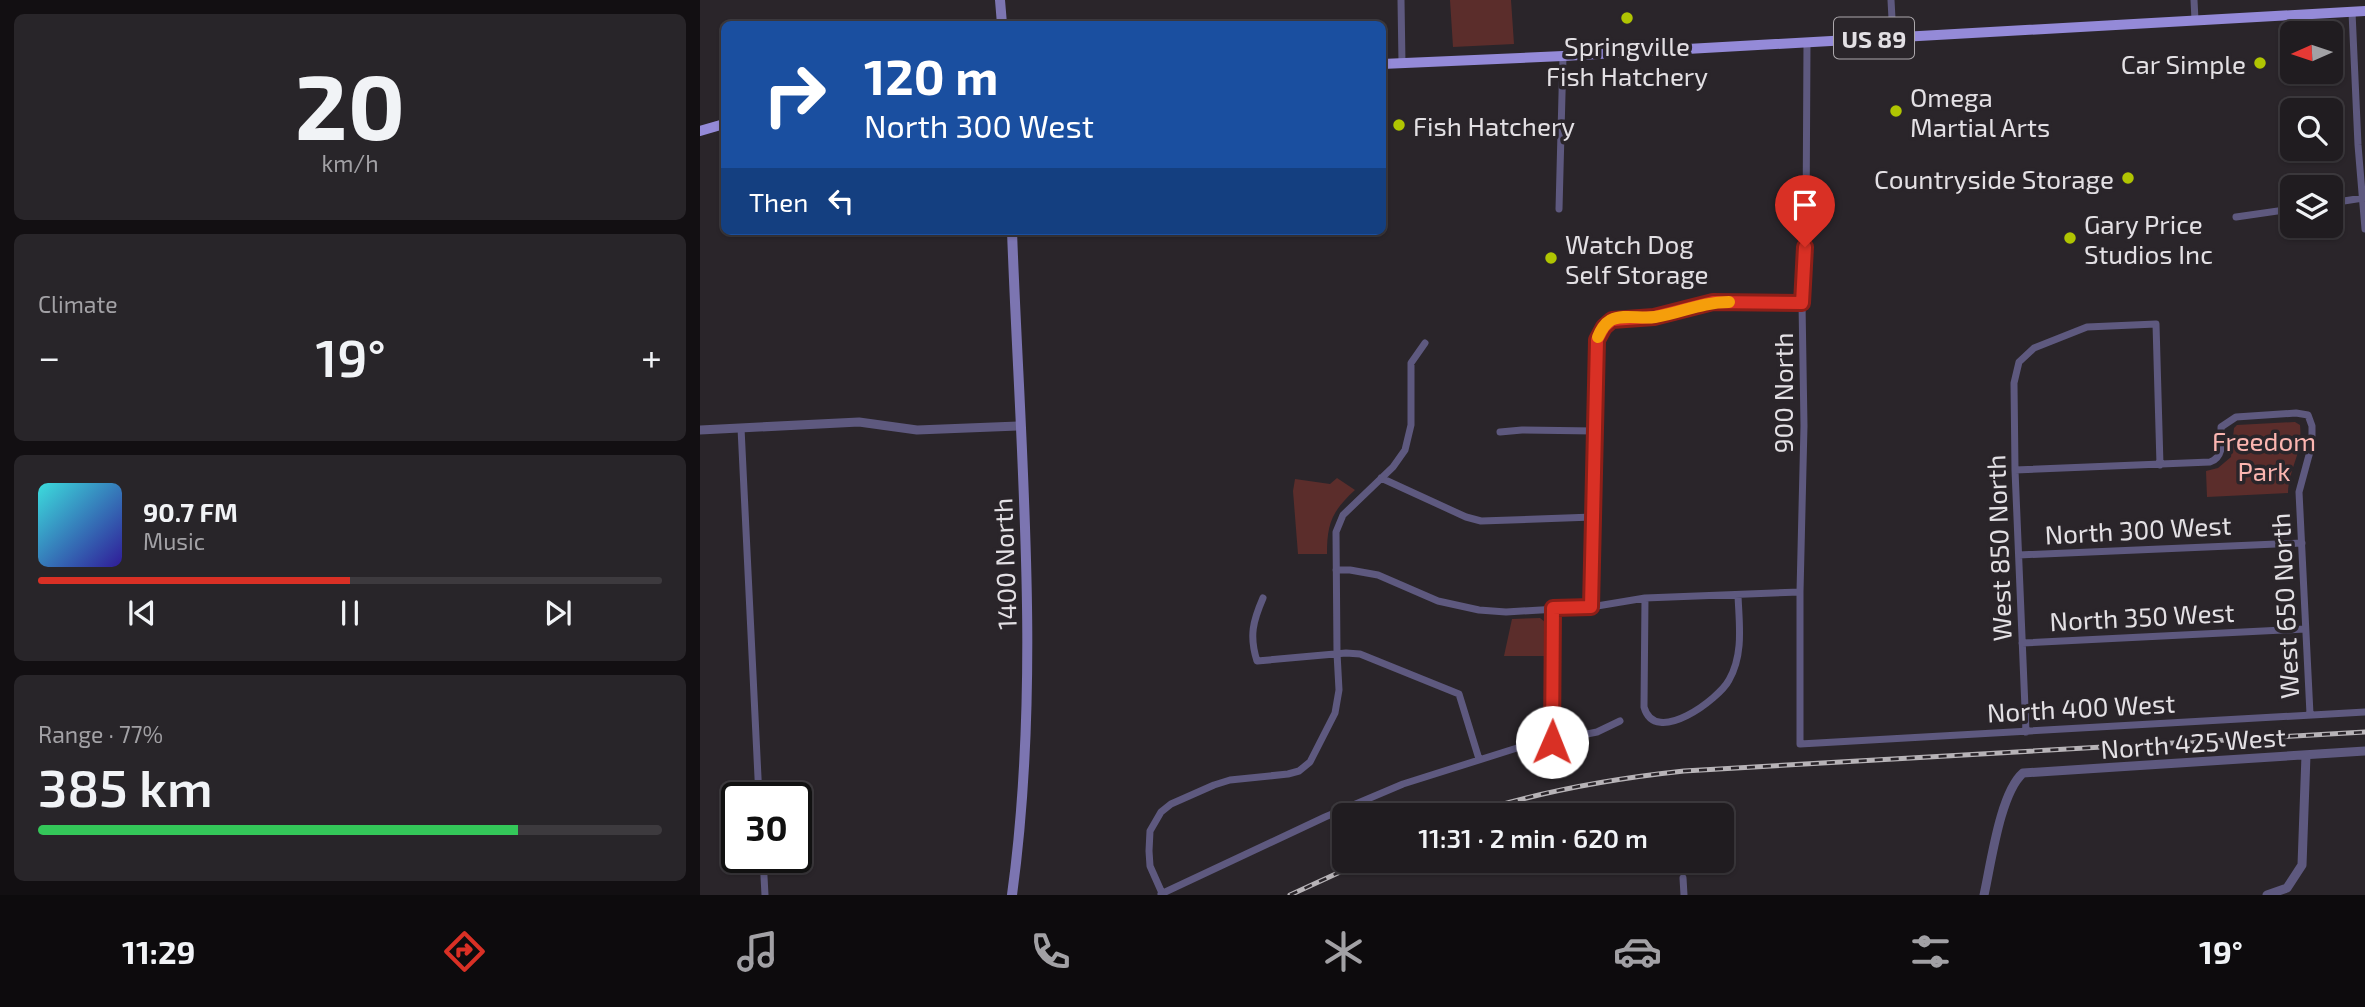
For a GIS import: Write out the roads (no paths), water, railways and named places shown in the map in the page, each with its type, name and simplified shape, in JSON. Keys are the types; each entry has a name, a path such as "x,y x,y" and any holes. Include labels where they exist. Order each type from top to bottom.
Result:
{"main road":[{"path":"1000,0 1002,21"},
{"name":"US 89","path":"1386,64 2365,11"},
{"path":"700,131 721,125"},
{"name":"1400 North","path":"1012,235 1027,602 1028,699 1012,895"}],"street":[{"path":"1401,0 1402,63"},
{"path":"1891,0 1893,37"},
{"path":"2194,0 2195,20"},
{"path":"2352,12 2365,229"},
{"name":"900 North","path":"1800,744 1804,426 1802,303 1806,227 1807,43"},
{"path":"1559,209 1563,56"},
{"path":"2343,201 2363,198"},
{"path":"2236,217 2280,211"},
{"path":"1591,607 1597,340 1604,327 1618,318 1654,317 1705,303 1802,303"},
{"name":"West 850 North","path":"2026,732 2015,470 2014,383 2019,362 2034,348 2087,327 2156,324 2160,465"},
{"path":"1424,343 1411,363 1411,425 1405,450 1393,467 1343,515 1336,532 1339,690 1335,713 1306,767 1287,774 1230,780 1171,804 1161,812 1150,831 1150,866 1160,894 1388,790 1517,748 1597,732 1620,721"},
{"name":"West 650 North","path":"2160,465 2215,460 2221,452 2221,427 2236,417 2296,413 2308,415 2312,426 2312,444 2300,492 2310,714"},
{"path":"700,430 859,422 917,430 1019,426"},
{"path":"741,428 758,782"},
{"path":"1500,432 1594,431"},
{"path":"2015,470 2160,465"},
{"path":"1381,478 1466,517 1481,521 1593,517"},
{"name":"North 300 West","path":"2019,555 2302,543"},
{"path":"1336,570 1378,575 1461,608 1506,611 1591,607 1645,598 1800,592"},
{"path":"1645,598 1643,708 1648,716 1662,722 1679,720 1719,693 1729,680 1738,658 1738,595"},
{"path":"1263,598 1253,622 1253,649 1257,661 1337,653 1360,654 1459,694 1479,759"},
{"path":"1552,742 1553,608"},
{"name":"North 350 West","path":"2022,643 2305,629"},
{"name":"North 400 West","path":"1800,744 2365,712"},
{"name":"North 425 West","path":"1984,895 2006,801 2016,780 2024,774 2365,751"},
{"path":"2267,895 2287,888 2302,865 2306,755"},
{"path":"764,873 765,895"},
{"path":"1683,878 1684,895"}],"railway":[{"path":"1508,803 1628,778 1684,771 2365,732"},
{"path":"1290,895 1338,873"}],"place":[{"name":"Springville Fish Hatchery","path":"1627,18"},
{"name":"Car Simple","path":"2260,63"},
{"name":"Omega Martial Arts","path":"1896,111"},
{"name":"Fish Hatchery","path":"1399,125"},
{"name":"Countryside Storage","path":"2128,178"},
{"name":"Gary Price Studios Inc","path":"2070,238"},
{"name":"Watch Dog Self Storage","path":"1551,258"}],"park label":[{"name":"Freedom Park","path":"2264,455"}]}
